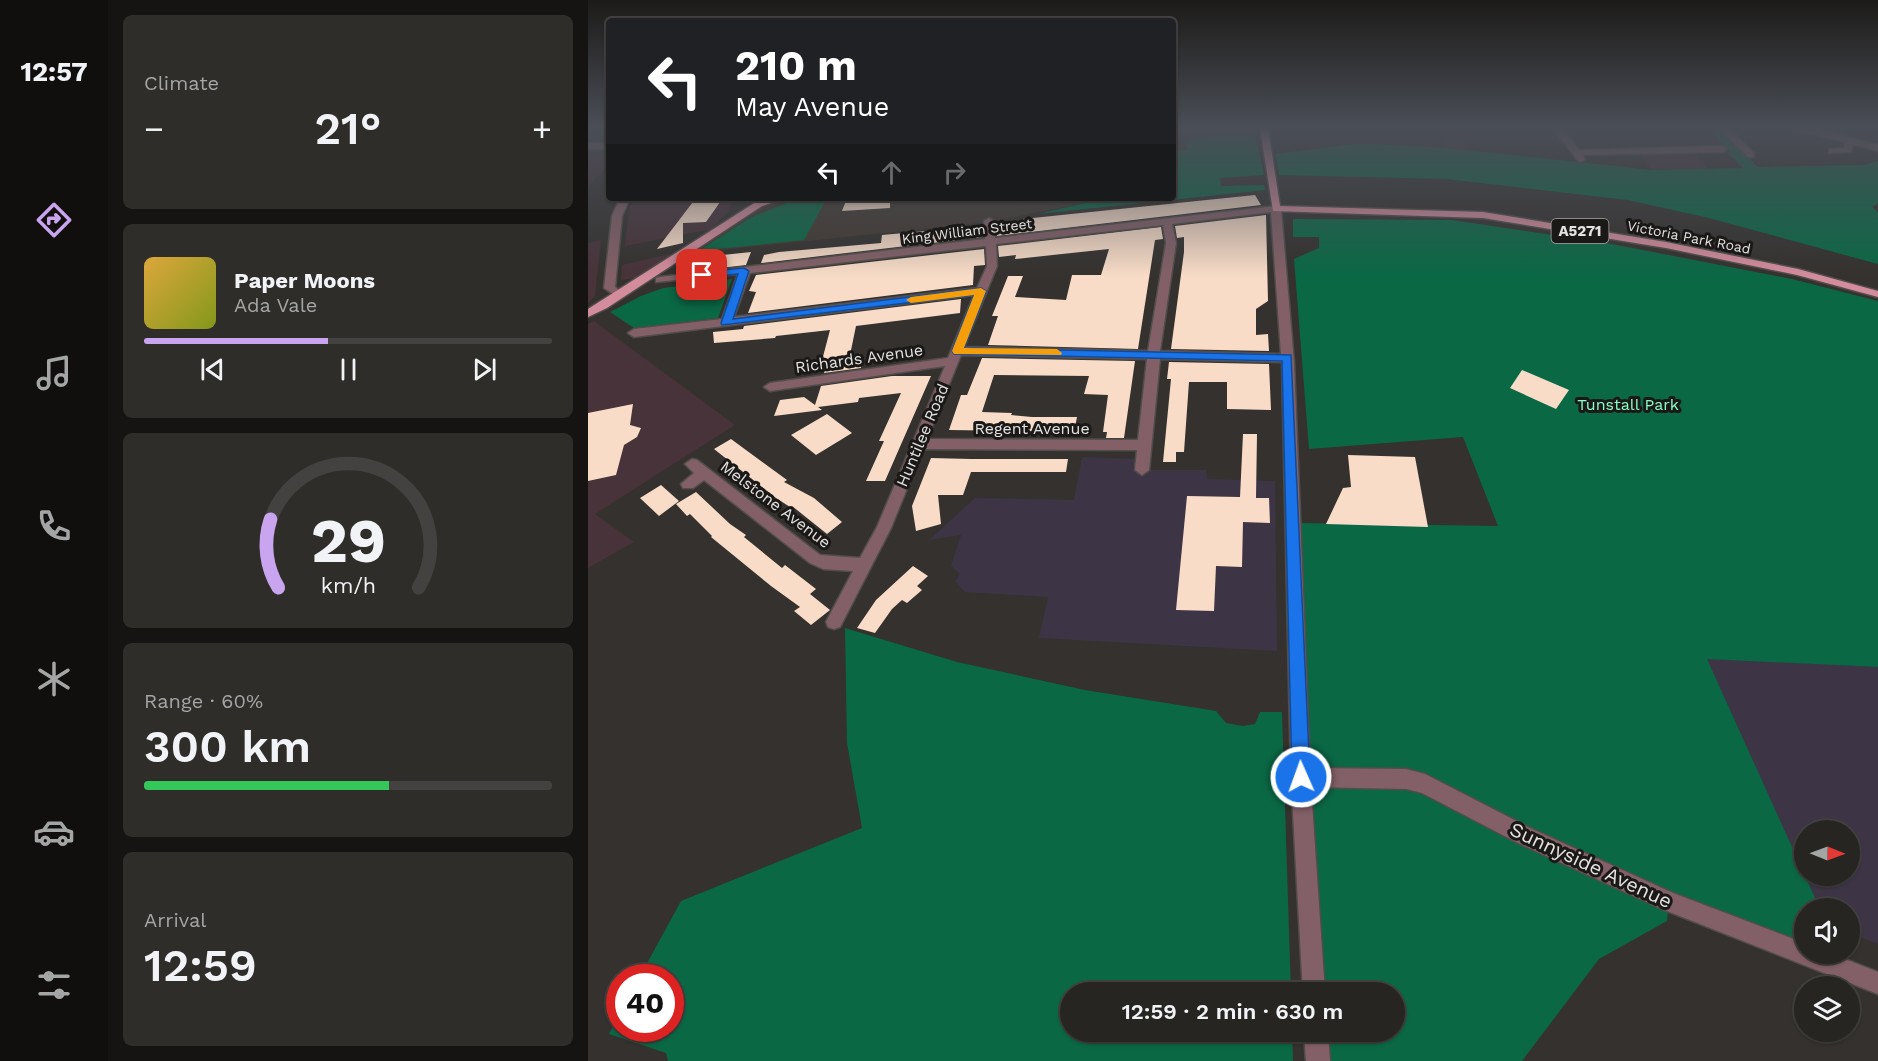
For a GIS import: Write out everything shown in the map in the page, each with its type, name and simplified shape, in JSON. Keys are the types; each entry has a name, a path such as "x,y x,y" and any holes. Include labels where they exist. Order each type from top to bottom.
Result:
{"main road":[{"path":"1272,178 1276,209"},
{"path":"588,314 756,201"},
{"name":"Victoria Park Road","path":"1276,209 1484,215 1666,245 1798,272 1878,294"}],"street":[{"path":"619,295 609,288 616,216 623,201"},
{"name":"King William Street","path":"660,280 1276,209"},
{"path":"1276,209 1287,358 1301,777 1313,982"},
{"name":"Huntilee Road","path":"834,622 884,528 992,266 990,221"},
{"path":"1142,470 1154,354 1171,243 1167,222"},
{"path":"726,323 744,271"},
{"path":"634,333 981,291"},
{"name":"Richards Avenue","path":"770,387 956,356 1154,354 1287,358"},
{"name":"Regent Avenue","path":"918,444 1145,445"},
{"name":"Melstone Avenue","path":"688,484 698,468 815,559 823,562 863,564"},
{"name":"Sunnyside Avenue","path":"1301,777 1406,779 1425,784 1524,835 1669,902 1878,983"},
{"path":"1317,1042 1318,1061"}],"shaded area":[{"path":"588,178 597,178 588,187"},
{"path":"633,201 733,201 728,212 711,229 625,246 629,209"},
{"path":"774,201 1092,201 990,222 682,254 742,214"},
{"path":"601,240 595,296 588,303 588,243"},
{"path":"678,252 636,278 621,280 622,265"},
{"path":"594,321 735,425 595,514 634,542 588,568 588,324"},
{"path":"1082,457 1135,459 1133,470 1206,470 1207,479 1275,481 1277,651 1039,638 1048,597 965,592 955,581 960,574 951,566 961,535 929,540 975,498 1074,500"},
{"path":"1706,658 1878,667 1878,944 1860,937 1860,898 1815,898 1810,886 1860,886 1860,820 1794,820 1794,853"}],"green space":[{"path":"1176,178 1227,178 1220,178 1221,186 1264,185 1265,190 1176,199"},
{"path":"1385,178 1878,178 1878,203 1872,207 1878,212 1878,264 1709,218 1628,200 1447,179"},
{"path":"792,201 825,201 804,240 698,251 750,218"},
{"path":"1094,201 1161,201 1038,214"},
{"name":"Tunstall Park","path":"1293,219 1452,220 1612,244 1792,279 1878,301 1878,667 1707,659 1794,851 1794,886 1810,886 1815,898 1794,898 1794,950 1669,902 1667,921 1599,959 1522,1061 1320,1061 1319,1042 1405,1042 1405,982 1316,982 1297,523 1498,526 1463,437 1309,449 1294,259 1319,248 1319,237 1293,237"},
{"path":"732,279 718,318 634,328 610,312 663,288"},
{"path":"845,628 957,662 1085,690 1216,711 1226,723 1243,726 1255,724 1260,712 1282,712 1291,982 1060,982 1060,1042 1292,1042 1293,1061 668,1061 666,1053 633,1042 684,1042 684,964 647,964 681,901 862,828 847,743"},
{"path":"1830,964 1845,964 1848,971"}],"building":[{"path":"1255,195 1261,205 997,236 996,224 1024,222 1023,219"},
{"path":"694,201 721,201 706,222 683,223 683,243 657,249"},
{"path":"846,201 890,201 890,208 842,211"},
{"path":"1266,215 1268,301 1256,309 1256,335 1268,334 1269,351 1171,349 1184,252 1184,237 1177,238 1175,226"},
{"path":"982,226 983,237 761,263 764,255 779,252 881,243 882,235"},
{"path":"1161,227 1163,239 1155,240 1138,349 988,345 998,316 992,316 1008,276 1023,276 1015,297 1066,300 1072,275 1101,275 1109,249 1015,259 1016,255 999,257 998,246"},
{"path":"984,249 985,265 974,266 973,285 748,313 756,292 749,291 756,275"},
{"path":"751,252 746,265 678,273 685,259"},
{"path":"961,299 960,313 856,326 850,355 860,353 861,368 824,373 826,367 820,368 830,330 776,336 775,338 714,343 713,332 743,329 744,326"},
{"path":"982,358 1135,361 1124,438 1106,438 1107,432 1103,432 1108,395 1084,394 1089,376 994,375 982,412 1012,413 1011,415 1032,417 1077,417 1074,432 949,430 961,395 967,395"},
{"path":"1169,362 1269,364 1271,410 1227,409 1227,382 1189,382 1184,452 1176,452 1176,462 1163,462 1171,379 1167,379"},
{"path":"1522,370 1569,390 1556,409 1510,388"},
{"path":"892,376 931,376 885,481 866,481 884,441 879,441 901,393 859,398 858,402 818,407 822,410 774,416 780,400 804,397 815,405 821,386"},
{"path":"633,404 630,425 641,428 637,437 624,445 616,475 588,481 588,413"},
{"path":"827,414 852,433 816,455 791,435"},
{"path":"1243,434 1257,434 1256,498 1269,498 1270,523 1243,522 1242,567 1216,566 1214,611 1176,610 1187,496 1240,497"},
{"path":"731,439 787,480 784,482 814,498 842,522 827,534 792,506 776,498 714,449"},
{"path":"1348,455 1415,457 1428,527 1326,524 1343,488 1351,487"},
{"path":"931,458 1068,459 1066,472 971,472 963,495 938,495 941,524 916,531 912,506"},
{"path":"661,485 679,501 659,516 640,498"},
{"path":"696,492 730,524 746,535 744,537 782,568 785,565 816,589 810,594 830,610 811,625 794,611 800,607 711,537 690,514 687,516 676,504"},
{"path":"913,566 928,576 917,586 922,590 907,603 902,600 892,609 875,633 857,628 876,600"}],"slow traffic":[{"path":"911,300 981,291 958,351 1057,353"}],"route":[{"path":"702,275 744,271 726,323 981,291 958,351 1287,358 1301,777"}]}
